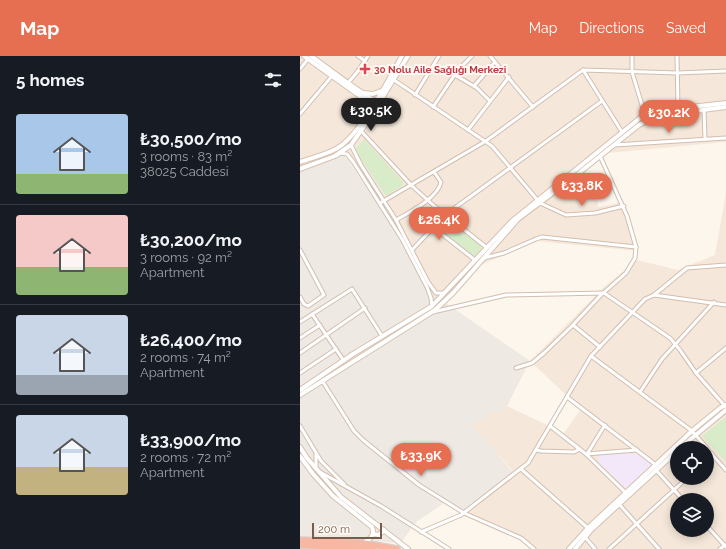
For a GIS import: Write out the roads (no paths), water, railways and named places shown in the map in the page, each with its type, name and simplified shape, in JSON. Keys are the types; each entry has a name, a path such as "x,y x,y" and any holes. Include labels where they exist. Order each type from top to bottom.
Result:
{"highway":[{"path":"300,540 363,543 397,549"},
{"path":"300,545 372,549"}],"street":[{"path":"318,61 321,56"},
{"path":"358,56 365,61"},
{"path":"348,83 368,56"},
{"path":"300,162 343,144 376,105 382,91 402,56"},
{"path":"300,169 335,156 351,145 408,56"},
{"path":"415,94 439,56"},
{"path":"433,107 455,75 472,56"},
{"path":"490,56 533,107"},
{"path":"632,56 632,72 645,115"},
{"path":"678,56 678,108"},
{"path":"308,57 318,61 376,105"},
{"path":"300,69 308,57"},
{"path":"308,57 332,76 361,94 367,109 365,117"},
{"path":"474,86 495,62"},
{"path":"583,70 622,132"},
{"path":"380,203 486,141 583,70 678,73 726,71"},
{"path":"455,75 481,91 490,102"},
{"path":"300,114 332,76"},
{"path":"468,130 509,77"},
{"path":"394,80 492,146 539,202 566,215 595,213 624,206"},
{"path":"361,94 373,94 382,91"},
{"path":"412,250 445,215 602,101"},
{"path":"300,395 323,382 385,340 433,312 453,293 512,225 622,132 645,115 656,111 726,103"},
{"path":"300,107 304,110"},
{"path":"300,390 344,360 432,306 446,293 486,247 512,221 600,156 639,125 657,116 726,107"},
{"path":"704,110 705,139"},
{"path":"361,131 411,185 428,201 486,247"},
{"path":"613,146 726,138"},
{"path":"351,145 361,165 385,200 433,290 440,294 446,293"},
{"path":"340,153 345,153 348,155 402,239 428,290 432,306"},
{"path":"516,368 535,361 573,325 600,296 630,269 635,258 636,247 624,206 600,156"},
{"path":"396,220 428,201 441,184 434,172"},
{"path":"416,208 433,227 475,260"},
{"path":"483,258 499,255 542,237 636,247"},
{"path":"300,250 324,295 308,306 304,304 300,297"},
{"path":"421,532 464,513 528,463 591,356 645,299 654,295 687,268 726,265"},
{"path":"300,322 352,289 382,336"},
{"path":"428,290 430,293 433,290"},
{"path":"433,312 506,295 604,293 670,338 725,409 693,433 656,465 626,493 575,549"},
{"path":"654,295 714,302 726,305"},
{"path":"640,392 662,359 714,302"},
{"path":"300,352 365,308"},
{"path":"312,314 344,360"},
{"path":"300,338 320,325"},
{"path":"573,325 600,347"},
{"path":"696,373 726,348"},
{"path":"300,373 336,349"},
{"path":"591,356 693,433 700,441"},
{"path":"323,382 354,430 363,440 419,485 464,513 520,538 534,549"},
{"path":"568,397 656,465"},
{"path":"586,454 605,425"},
{"path":"300,426 321,461 346,487"},
{"path":"550,426 586,454 626,493"},
{"path":"686,441 693,433"},
{"path":"300,447 317,469 347,502 408,549"},
{"path":"536,450 574,452 578,450 578,448"},
{"path":"586,454 637,450"},
{"path":"316,453 317,469"},
{"path":"300,456 313,474 333,496 372,527 374,534"},
{"path":"714,456 726,470"},
{"path":"569,549 588,528 670,457"},
{"path":"317,469 381,506 449,549"},
{"path":"521,469 588,528"},
{"path":"656,470 677,493"},
{"path":"608,549 679,485"},
{"path":"618,503 659,549"},
{"path":"374,534 379,535 384,530"},
{"path":"714,533 726,545 720,549"},
{"path":"363,543 370,539 374,534"},
{"path":"585,537 596,549"}],"place":[{"name":"30 Nolu Aile Sağlığı Merkezi","path":"365,69"}]}
